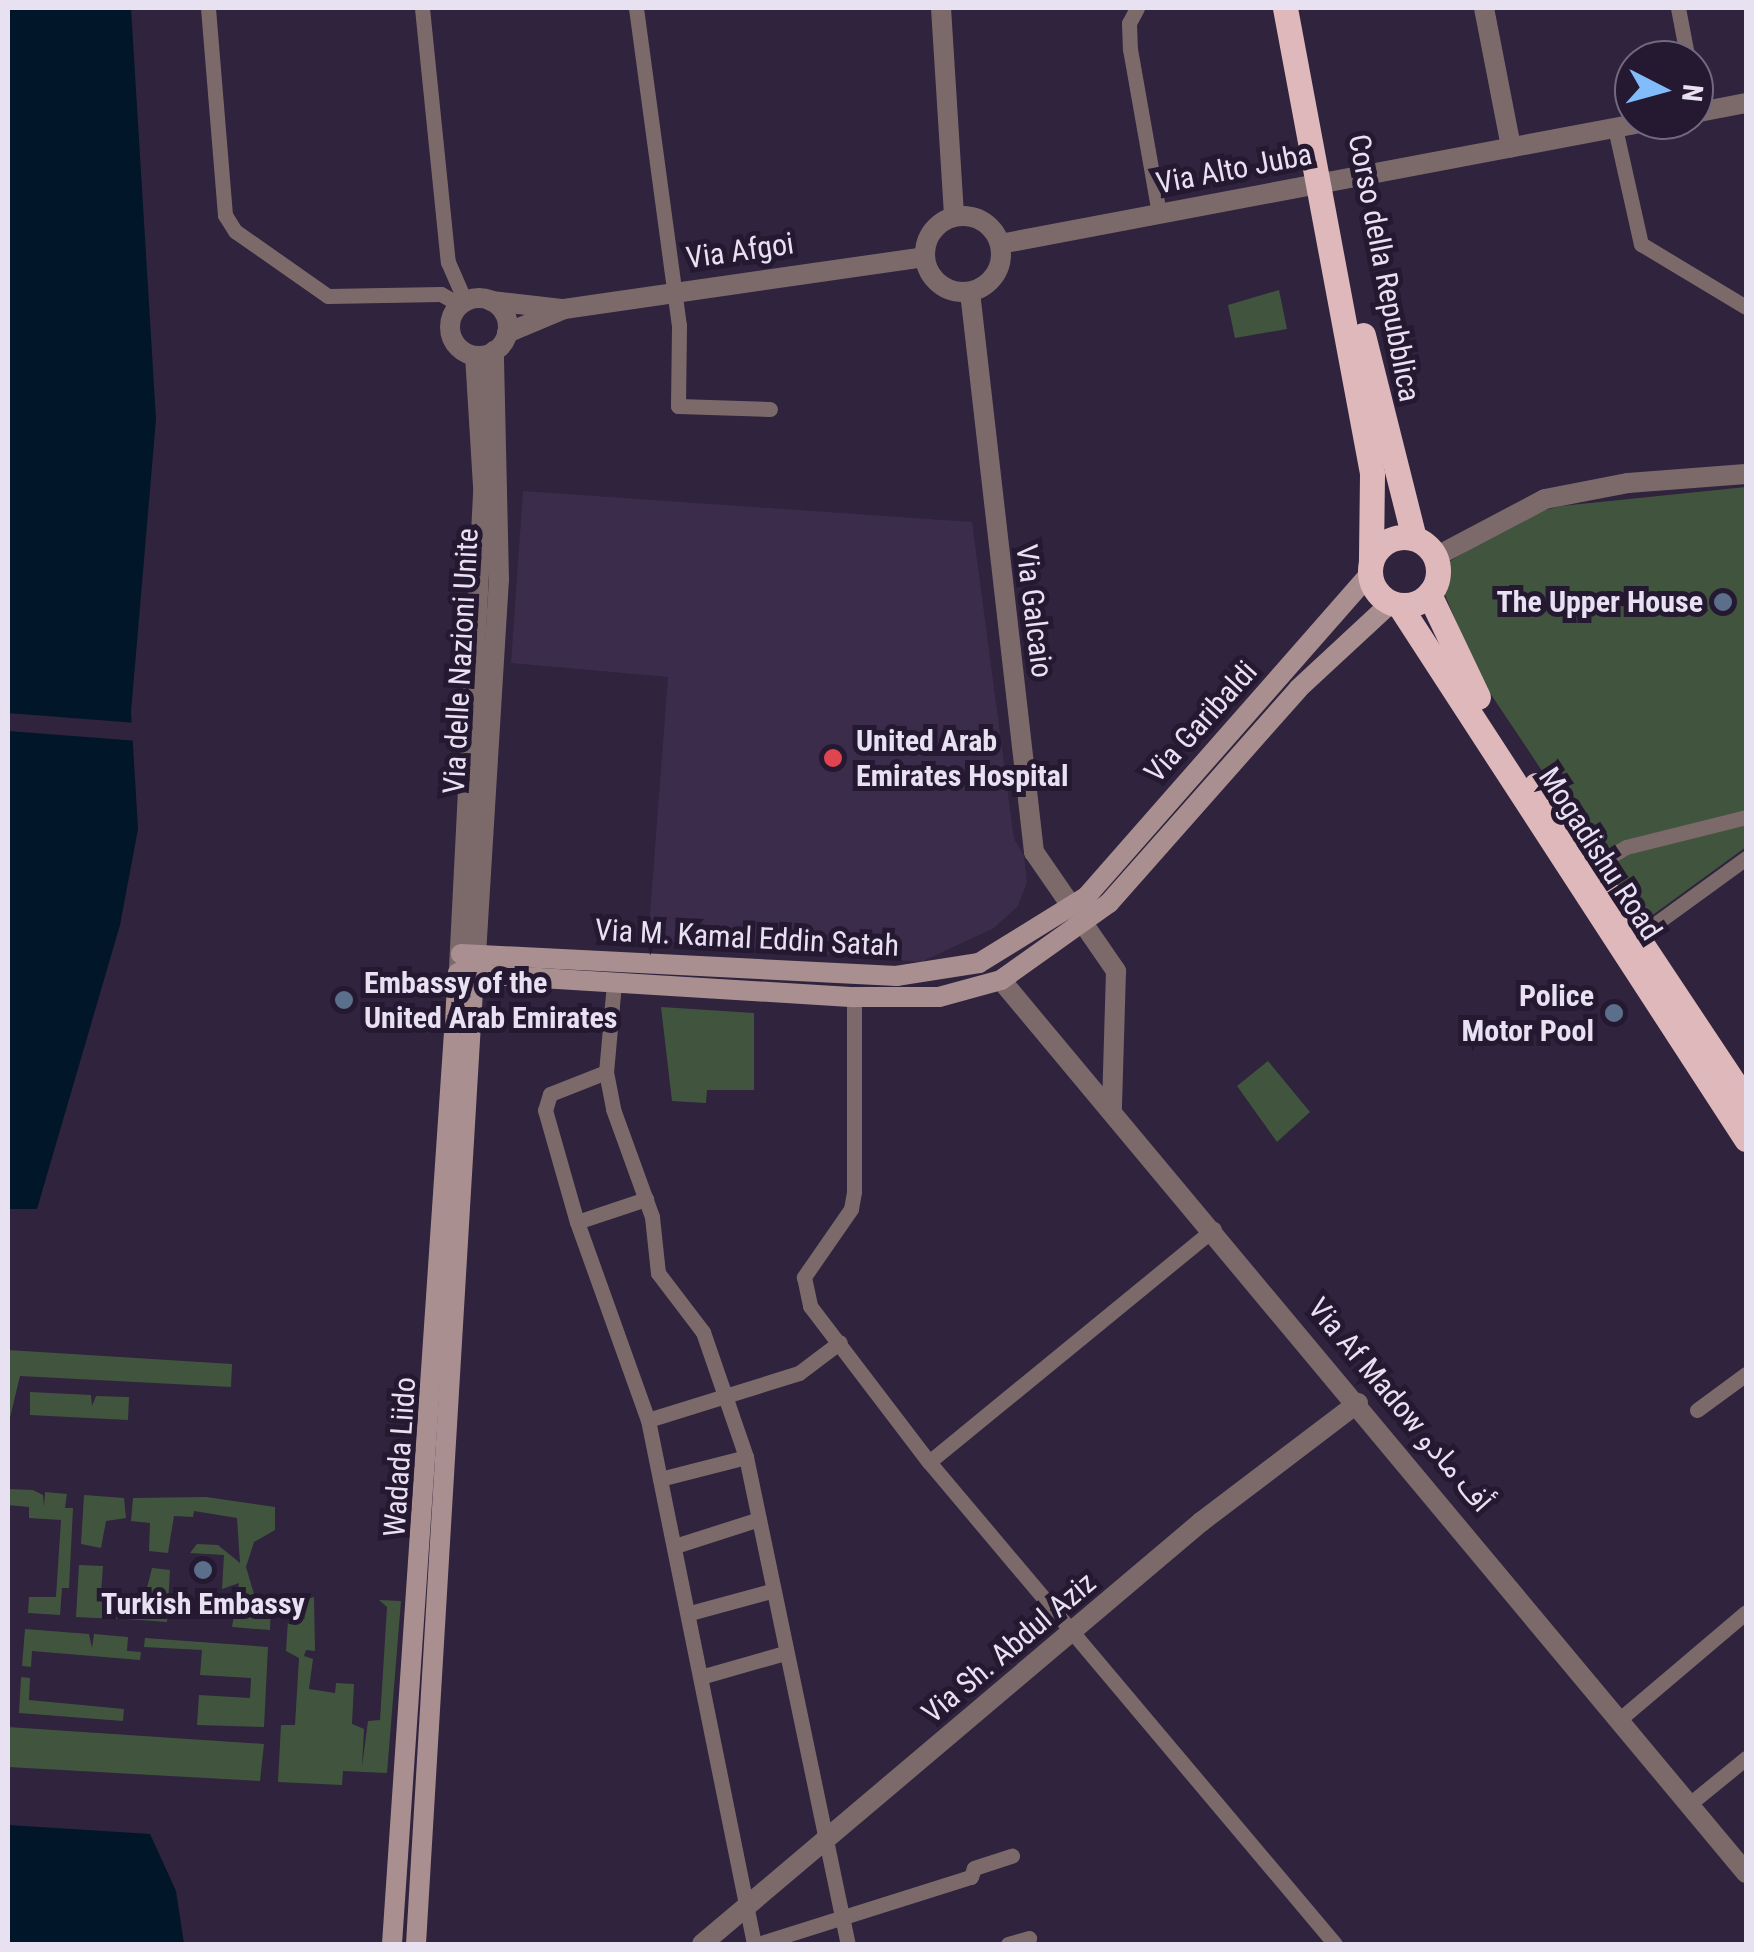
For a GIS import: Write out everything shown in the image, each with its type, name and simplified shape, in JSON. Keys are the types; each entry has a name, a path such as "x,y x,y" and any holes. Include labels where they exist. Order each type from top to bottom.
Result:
{"highway":[{"path":"1285,8 1326,182 1372,474 1370,568 1376,591 1395,604 1429,594 1438,576 1435,557 1414,538 1383,544 1370,568"},
{"name":"Corso della Repubblica","path":"1302,8 1326,182 1387,450 1414,538"},
{"name":"Mogadishu Road","path":"1429,594 1466,678 1746,1139"},
{"name":"Mogadishu Road","path":"1395,604 1583,873 1640,935 1746,1101"}],"main road":[{"name":"Via Garibaldi","path":"1079,914 1370,568"},
{"name":"Via Garibaldi","path":"1079,914 1121,890 1298,689 1395,604"},
{"name":"Via M. Kamal Eddin Satah","path":"467,964 896,987 938,997 1001,980 1079,914"},
{"name":"Via M. Kamal Eddin Satah","path":"467,964 614,983 854,997 979,962 1079,914"},
{"name":"Wadada Liido","path":"392,1944 470,1062 467,964"},
{"name":"Wadada Liido","path":"416,1944 467,964"}],"street":[{"path":"208,8 225,215 235,230 328,296 440,294 462,303 491,300 564,309"},
{"path":"422,8 448,262 462,303 452,337 484,354 507,334 564,309"},
{"path":"636,8 674,290 678,406 770,409"},
{"path":"941,8 954,215"},
{"path":"1137,8 1129,23 1130,49 1160,214"},
{"path":"1484,8 1511,148"},
{"path":"1678,8 1684,40"},
{"path":"1714,106 1746,103"},
{"name":"Via Alto Juba","path":"1000,244 1614,128"},
{"path":"1618,140 1640,244 1746,307"},
{"path":"954,215 983,221 1000,244 997,271 970,292 936,282 924,257 929,235 954,215"},
{"name":"Via Afgoi","path":"564,309 674,290 924,257"},
{"name":"Via Galcaio","path":"970,292 1034,852 1116,972 1112,1108"},
{"path":"491,300 505,314 507,334"},
{"name":"Via delle Nazioni Unite","path":"467,964 500,580 484,354"},
{"path":"1435,557 1546,500 1628,484 1746,474"},
{"path":"1583,873 1648,840 1746,817"},
{"path":"1640,935 1746,858"},
{"name":"Via Af Madow أف مادو","path":"1001,980 1214,1229 1692,1802 1746,1873"},
{"path":"614,983 606,1072 646,1199 658,1272 703,1332 746,1456 771,1591 848,1944"},
{"path":"854,997 854,1192 851,1209 804,1277 810,1306 929,1462 1077,1632 1336,1944"},
{"path":"606,1072 546,1100 577,1222 648,1420 704,1676 745,1906 756,1944 971,1877 974,1868 1012,1856"},
{"path":"577,1222 646,1199"},
{"path":"929,1462 1214,1229"},
{"path":"648,1420 798,1373 840,1342"},
{"path":"1697,1410 1746,1374"},
{"name":"Via Sh. Abdul Aziz","path":"702,1944 1077,1632 1201,1522 1358,1403"},
{"path":"660,1480 746,1456"},
{"path":"675,1546 760,1520"},
{"path":"690,1613 771,1591"},
{"path":"1620,1719 1746,1612"},
{"path":"704,1676 785,1653"},
{"path":"1692,1802 1746,1758"},
{"path":"1008,1944 1029,1938"}],"shaded area":[{"name":"United Arab Emirates Hospital","path":"523,491 972,522 1014,839 1024,855 1027,882 1018,906 994,928 921,962 648,940 668,677 511,663"}],"green space":[{"path":"1279,290 1287,329 1235,338 1228,305"},
{"path":"1746,487 1746,847 1643,922 1478,675 1443,590 1445,564 1530,514 1561,506"},
{"path":"661,1007 754,1013 754,1090 707,1090 706,1103 672,1101"},
{"path":"1268,1061 1310,1112 1277,1142 1237,1086"},
{"path":"8,1350 232,1364 231,1387 20,1376 8,1426"},
{"path":"30,1392 91,1395 92,1406 96,1396 129,1397 128,1420 30,1415"},
{"path":"8,1489 33,1490 43,1495 44,1507 45,1492 67,1494 65,1508 73,1508 69,1588 62,1588 60,1615 28,1613 29,1597 56,1597 61,1520 29,1518 29,1507 8,1505"},
{"path":"84,1495 124,1498 126,1518 106,1521 101,1548 81,1544"},
{"path":"206,1497 275,1507 275,1530 254,1542 246,1567 254,1594 271,1605 270,1630 232,1627 239,1583 222,1589 224,1555 190,1553 197,1544 218,1545 240,1563 237,1518 194,1511 193,1517 174,1516 168,1553 149,1551 150,1523 131,1521 133,1498"},
{"path":"79,1565 103,1566 101,1593 120,1595 117,1619 76,1617"},
{"path":"152,1568 170,1570 167,1622 125,1619 126,1600 145,1596"},
{"path":"314,1597 315,1651 306,1650 304,1656 313,1659 309,1689 335,1693 336,1683 354,1684 352,1724 364,1729 362,1767 368,1721 380,1720 387,1607 379,1600 401,1601 387,1773 343,1771 342,1785 278,1782 281,1725 295,1725 299,1658 286,1651 289,1605"},
{"path":"25,1629 89,1634 92,1648 94,1634 128,1637 127,1651 141,1652 140,1660 32,1651 31,1667 22,1666"},
{"path":"145,1638 268,1647 264,1727 197,1725 199,1695 250,1698 251,1678 200,1675 202,1650 144,1647"},
{"path":"21,1677 30,1678 29,1700 124,1709 123,1721 19,1713"},
{"path":"8,1727 264,1744 260,1781 8,1767"}],"water":[{"path":"8,8 131,8 156,419 131,712 138,829 120,925 37,1209 8,1209"},
{"path":"8,1825 150,1834 176,1891 184,1944 8,1944"}],"pier":[{"path":"8,713 137,723 138,741 8,731"}],"place":[{"name":"The Upper House","path":"1723,602"},
{"name":"United Arab Emirates Hospital","path":"833,758"},
{"name":"Embassy of the United Arab Emirates","path":"344,1000"},
{"name":"Police Motor Pool","path":"1614,1013"},
{"name":"Turkish Embassy","path":"203,1570"}]}
